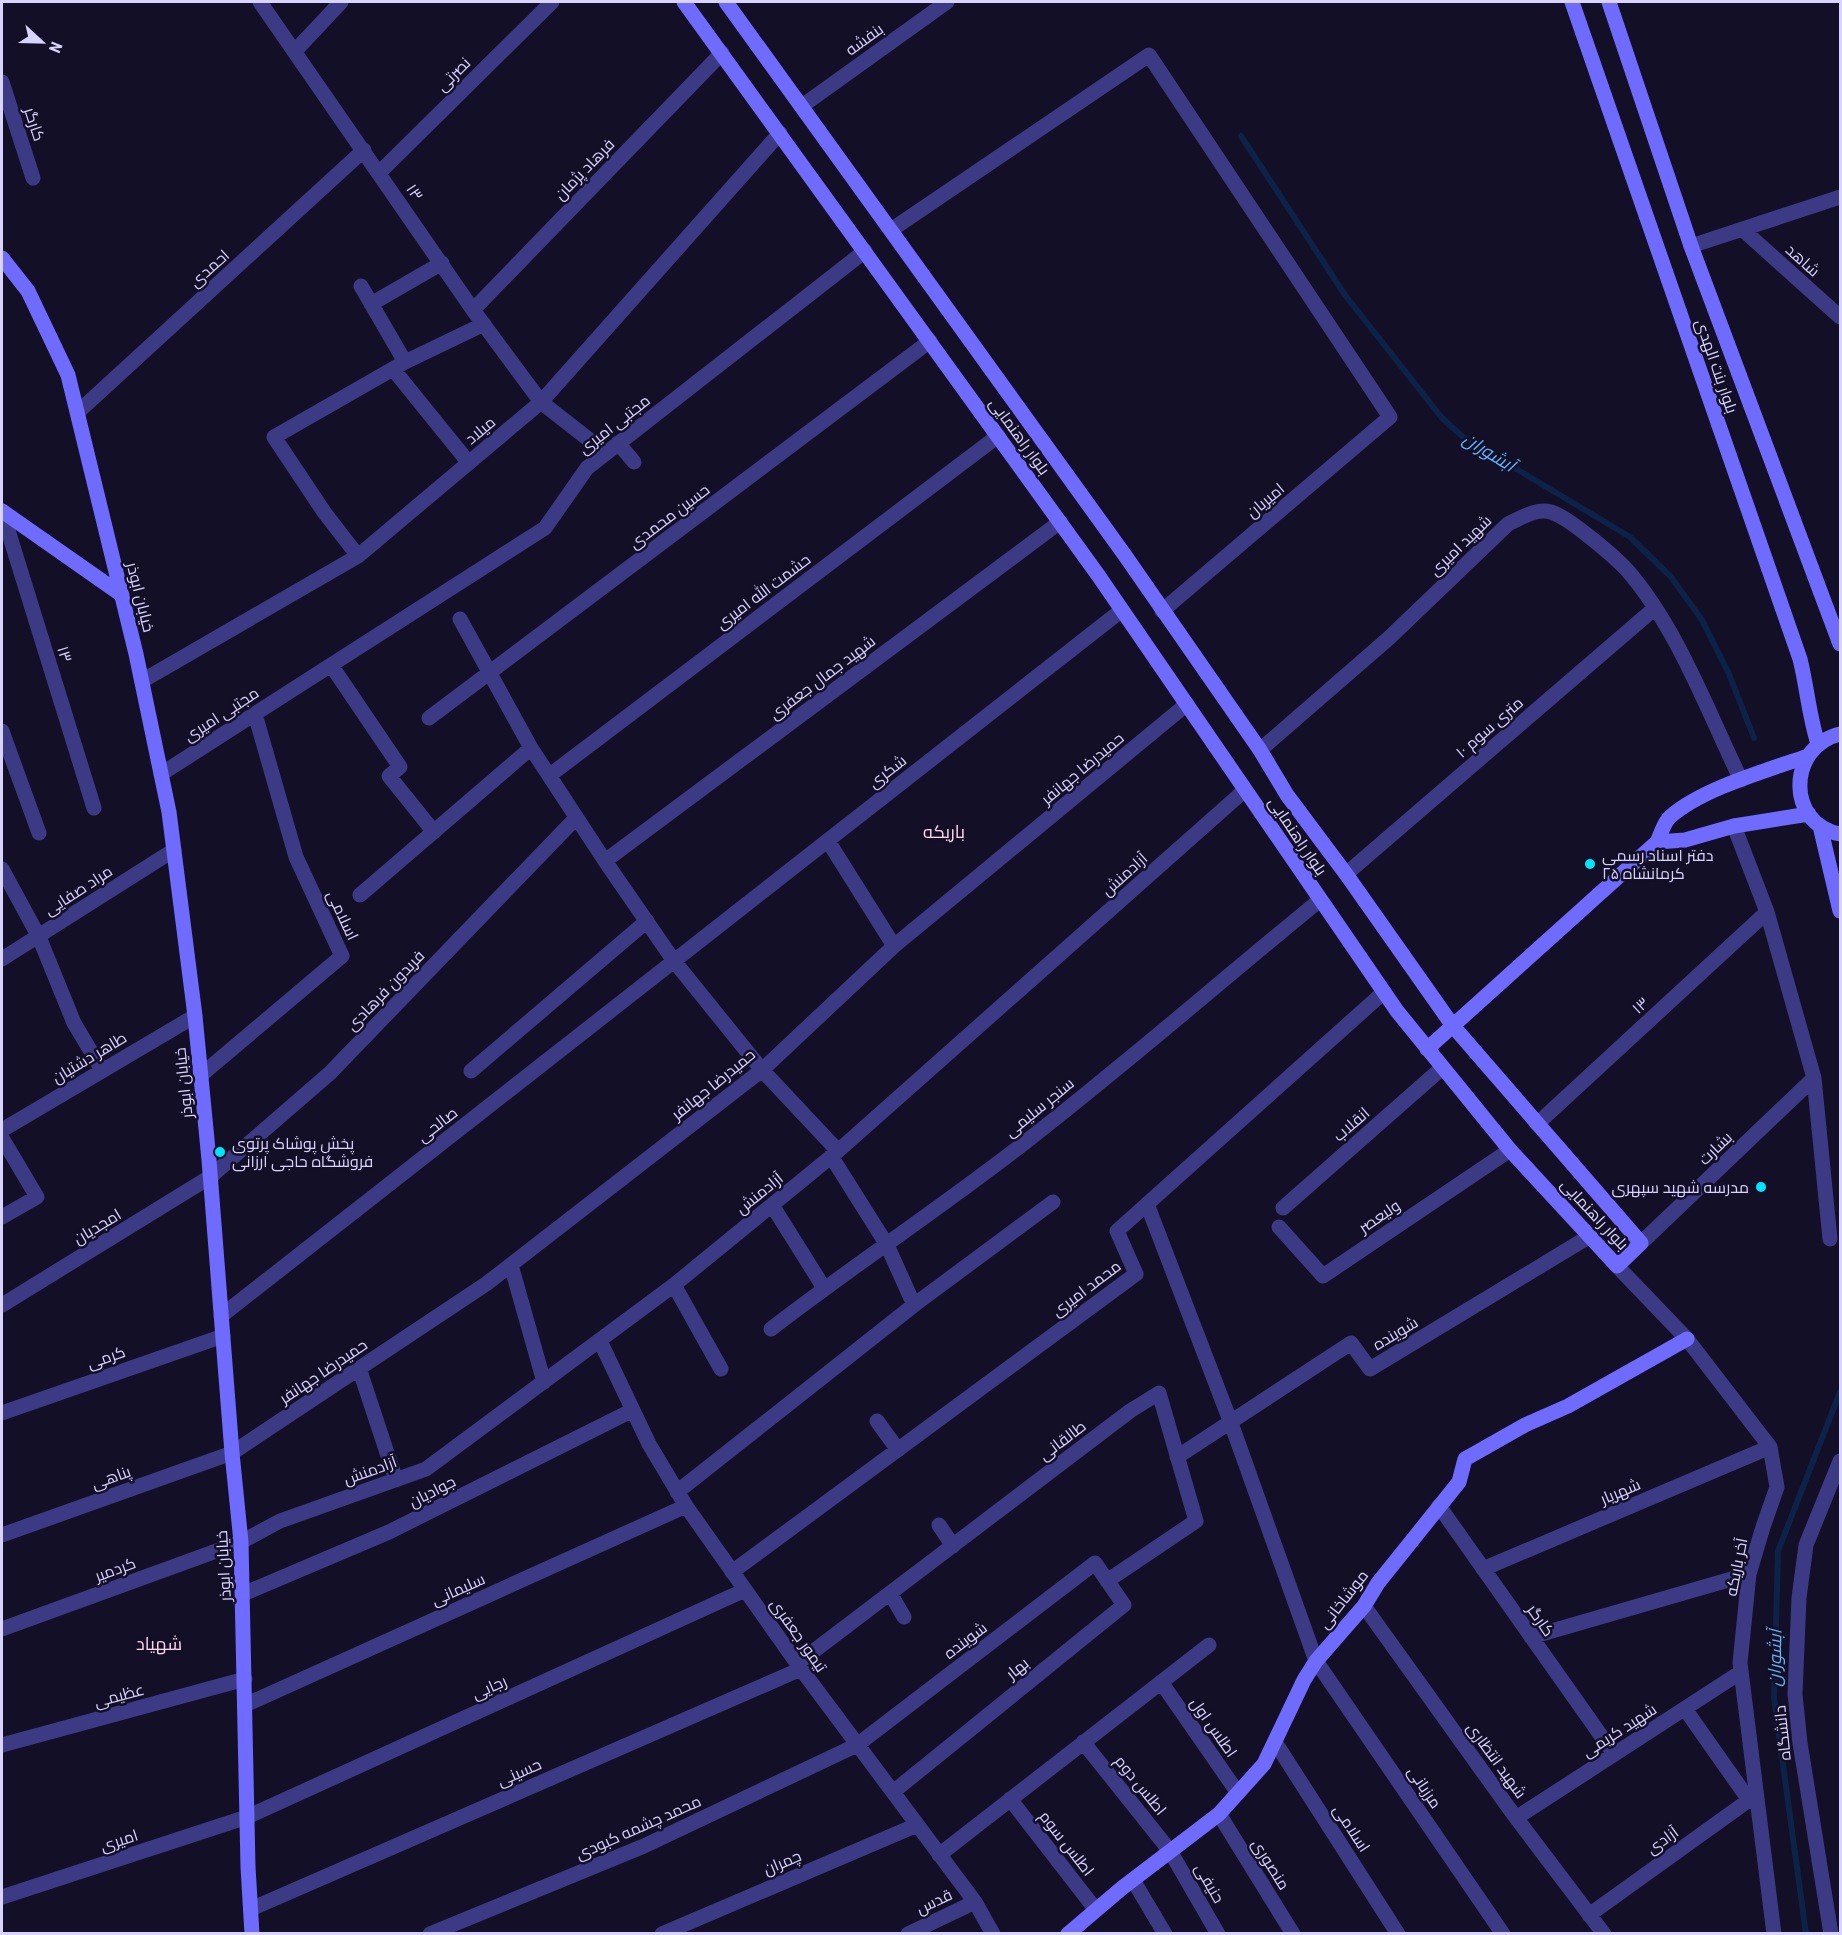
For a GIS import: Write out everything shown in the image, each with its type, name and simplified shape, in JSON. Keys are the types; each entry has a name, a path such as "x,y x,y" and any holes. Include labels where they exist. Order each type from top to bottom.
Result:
{"main road":[{"name":"بلوار راهنمایی","path":"684,2 1060,522 1320,900 1426,1049 1510,1150 1617,1266 1641,1243 1453,1026 1346,874 1287,795 1260,750 1124,554 726,2"},
{"name":"بلوار بنت الهدی","path":"1572,2 1800,659 1807,686 1813,750"},
{"name":"بلوار بنت الهدی","path":"1609,2 1691,246 1840,644"},
{"name":"خیابان ابوذر","path":"2,258 28,291 69,375 142,681 169,813 201,1075 241,1542 252,1934"},
{"path":"2,511 122,595"},
{"path":"1426,1049 1657,842 1668,818 1696,799 1813,750 1831,736 1840,734"},
{"path":"1813,750 1801,770 1799,785 1802,800 1814,820 1840,911"},
{"path":"1657,842 1685,840 1734,826 1814,820 1840,834"},
{"name":"موشاخانی","path":"1068,1934 1133,1880 1220,1814 1264,1764 1304,1680 1316,1661 1364,1606 1378,1583 1459,1482 1465,1459 1525,1425 1568,1406 1687,1339"}],"street":[{"name":"۱۳","path":"261,2 473,310 541,402 634,462"},
{"path":"295,51 341,2"},
{"name":"نصرتی","path":"380,172 552,2"},
{"name":"بنفشه","path":"802,106 947,2"},
{"name":"فرهاد پژمان","path":"473,310 722,53"},
{"name":"امیریان","path":"891,230 1149,55 1390,417 1162,611"},
{"name":"کارگر","path":"2,82 33,178"},
{"name":"میلاد","path":"142,681 358,556 541,402 780,133"},
{"name":"احمدی","path":"78,412 364,150"},
{"path":"1691,246 1840,197"},
{"name":"شاهد","path":"1742,229 1840,317"},
{"name":"مجتبی امیری","path":"161,774 545,528 587,468 865,251"},
{"path":"371,304 442,263"},
{"path":"361,286 399,366 469,463"},
{"path":"358,556 324,512 274,437 399,366 484,324"},
{"name":"حسین محمدی","path":"429,718 930,341"},
{"name":"حشمت الله امیری","path":"550,775 998,436"},
{"name":"۱۳","path":"2,511 94,808"},
{"name":"شهید امیری","path":"1260,750 1389,638 1508,524 1528,514 1550,512 1568,520 1607,551 1626,569 1655,608 1682,656 1741,780"},
{"name":"شهید جمال جعفری","path":"604,861 1060,522"},
{"name":"۱۰ متری سوم","path":"1346,874 1655,608"},
{"name":"شکری","path":"675,961 1122,610"},
{"path":"460,619 531,748 604,861 675,961 762,1070 834,1154 887,1245 914,1305"},
{"path":"331,665 400,767 389,776 434,832"},
{"name":"حمیدرضا جهانفر","path":"232,1453 486,1284 762,1070 894,946 1186,704"},
{"name":"اسلامی","path":"201,1075 342,956 296,857 255,714"},
{"path":"2,731 39,833"},
{"path":"360,895 531,748"},
{"name":"آزادمنش","path":"241,1542 280,1521 426,1469 600,1341 674,1285 834,1154 1245,790"},
{"name":"فریدون فرهادی","path":"210,1178 330,1074 576,818"},
{"path":"1734,826 1767,912 1814,1078 1830,1239"},
{"path":"828,841 894,946"},
{"name":"مراد صفایی","path":"2,959 174,850"},
{"path":"2,869 39,937 74,1023 102,1070"},
{"name":"سنجر سلیمی","path":"771,1329 1028,1140 1320,900"},
{"name":"۱۳","path":"1537,1124 1767,912"},
{"path":"471,1071 647,921"},
{"name":"صالحی","path":"221,1316 675,961"},
{"name":"محمد امیری","path":"732,1572 1136,1275 1117,1231 1384,992"},
{"name":"طاهر دشتیان","path":"2,1130 195,1016"},
{"name":"انقلاب","path":"1283,1208 1443,1068"},
{"name":"بشارت","path":"1641,1243 1814,1078"},
{"path":"2,1138 37,1197 2,1217"},
{"name":"ولیعصر","path":"1279,1227 1323,1276 1510,1150"},
{"name":"امجدیان","path":"2,1305 210,1178"},
{"path":"677,1492 914,1305 1053,1202"},
{"path":"1147,1204 1231,1423 1316,1661"},
{"path":"772,1205 824,1288"},
{"name":"شوینده","path":"1231,1423 1351,1343 1370,1369 1590,1236"},
{"path":"511,1264 544,1382"},
{"name":"آخر باریکه","path":"1617,1266 1687,1339 1770,1447 1778,1487 1749,1575 1740,1663 1752,1797 1774,1934"},
{"path":"674,1285 721,1369"},
{"name":"کرمی","path":"2,1413 223,1335"},
{"name":"تیمور جعفری","path":"600,1341 649,1444 686,1506 857,1745 975,1902 993,1934"},
{"path":"359,1368 396,1480"},
{"name":"طالقانی","path":"800,1666 890,1593 1130,1411 1159,1393 1196,1521 1107,1581"},
{"name":"جوادیان","path":"243,1594 389,1532 633,1410"},
{"path":"877,1420 898,1450"},
{"path":"1178,1457 1231,1423"},
{"name":"شهریار","path":"1483,1569 1770,1447"},
{"name":"پناهی","path":"2,1535 232,1453"},
{"name":"دانشگاه","path":"1831,1934 1800,1743 1796,1694 1799,1598 1806,1545 1840,1461"},
{"name":"سلیمانی","path":"245,1705 686,1506"},
{"name":"کارگر","path":"1439,1506 1614,1754"},
{"path":"939,1525 953,1546"},
{"name":"کردمیر","path":"2,1629 241,1542"},
{"name":"شوینده","path":"857,1745 1095,1563"},
{"name":"بهار","path":"893,1792 1124,1605 1095,1563"},
{"path":"1531,1637 1749,1575"},
{"name":"رجایی","path":"247,1817 745,1590"},
{"path":"890,1593 904,1617"},
{"name":"شهید انتظاری","path":"1364,1606 1516,1818 1604,1934"},
{"path":"939,1854 1209,1645"},
{"name":"مرزبانی","path":"1316,1661 1503,1934"},
{"name":"حسینی","path":"251,1909 800,1666"},
{"name":"شهید کریمی","path":"1516,1818 1741,1672"},
{"name":"عظیمی","path":"2,1745 245,1679"},
{"name":"اطلس اول","path":"1161,1682 1238,1793"},
{"path":"1685,1708 1752,1797"},
{"name":"اطلس دوم","path":"1083,1742 1170,1851"},
{"name":"اسلامی","path":"1275,1742 1398,1934"},
{"name":"محمد چشمه کبودی","path":"430,1934 644,1846 857,1745"},
{"name":"آزادی","path":"1589,1915 1752,1797"},
{"name":"اطلس سوم","path":"1010,1799 1096,1910"},
{"name":"منصوری","path":"1220,1814 1293,1934"},
{"name":"امیری","path":"2,1897 247,1817"},
{"name":"چمران","path":"662,1934 917,1824"},
{"name":"حنیفی","path":"1170,1851 1218,1934"},
{"path":"1133,1880 1164,1934"},
{"name":"قدس","path":"908,1934 975,1902"}],"waterway":[{"name":"آبشوران","path":"1241,136 1345,295 1442,418 1463,437 1630,537 1671,577 1702,620 1729,674 1754,738"},
{"name":"آبشوران","path":"1806,1934 1774,1698 1778,1551 1840,1392"}],"place":[{"name":"دفتر اسناد رسمی ۲۵ کرمانشاه","path":"1590,864"},
{"name":"پخش پوشاک پرتوی فروشگاه حاجی ارزانی","path":"220,1152"},
{"name":"مدرسه شهید سپهری","path":"1761,1187"}],"district":[{"name":"باریکه","path":"944,832"},
{"name":"شهیاد","path":"159,1644"}]}
